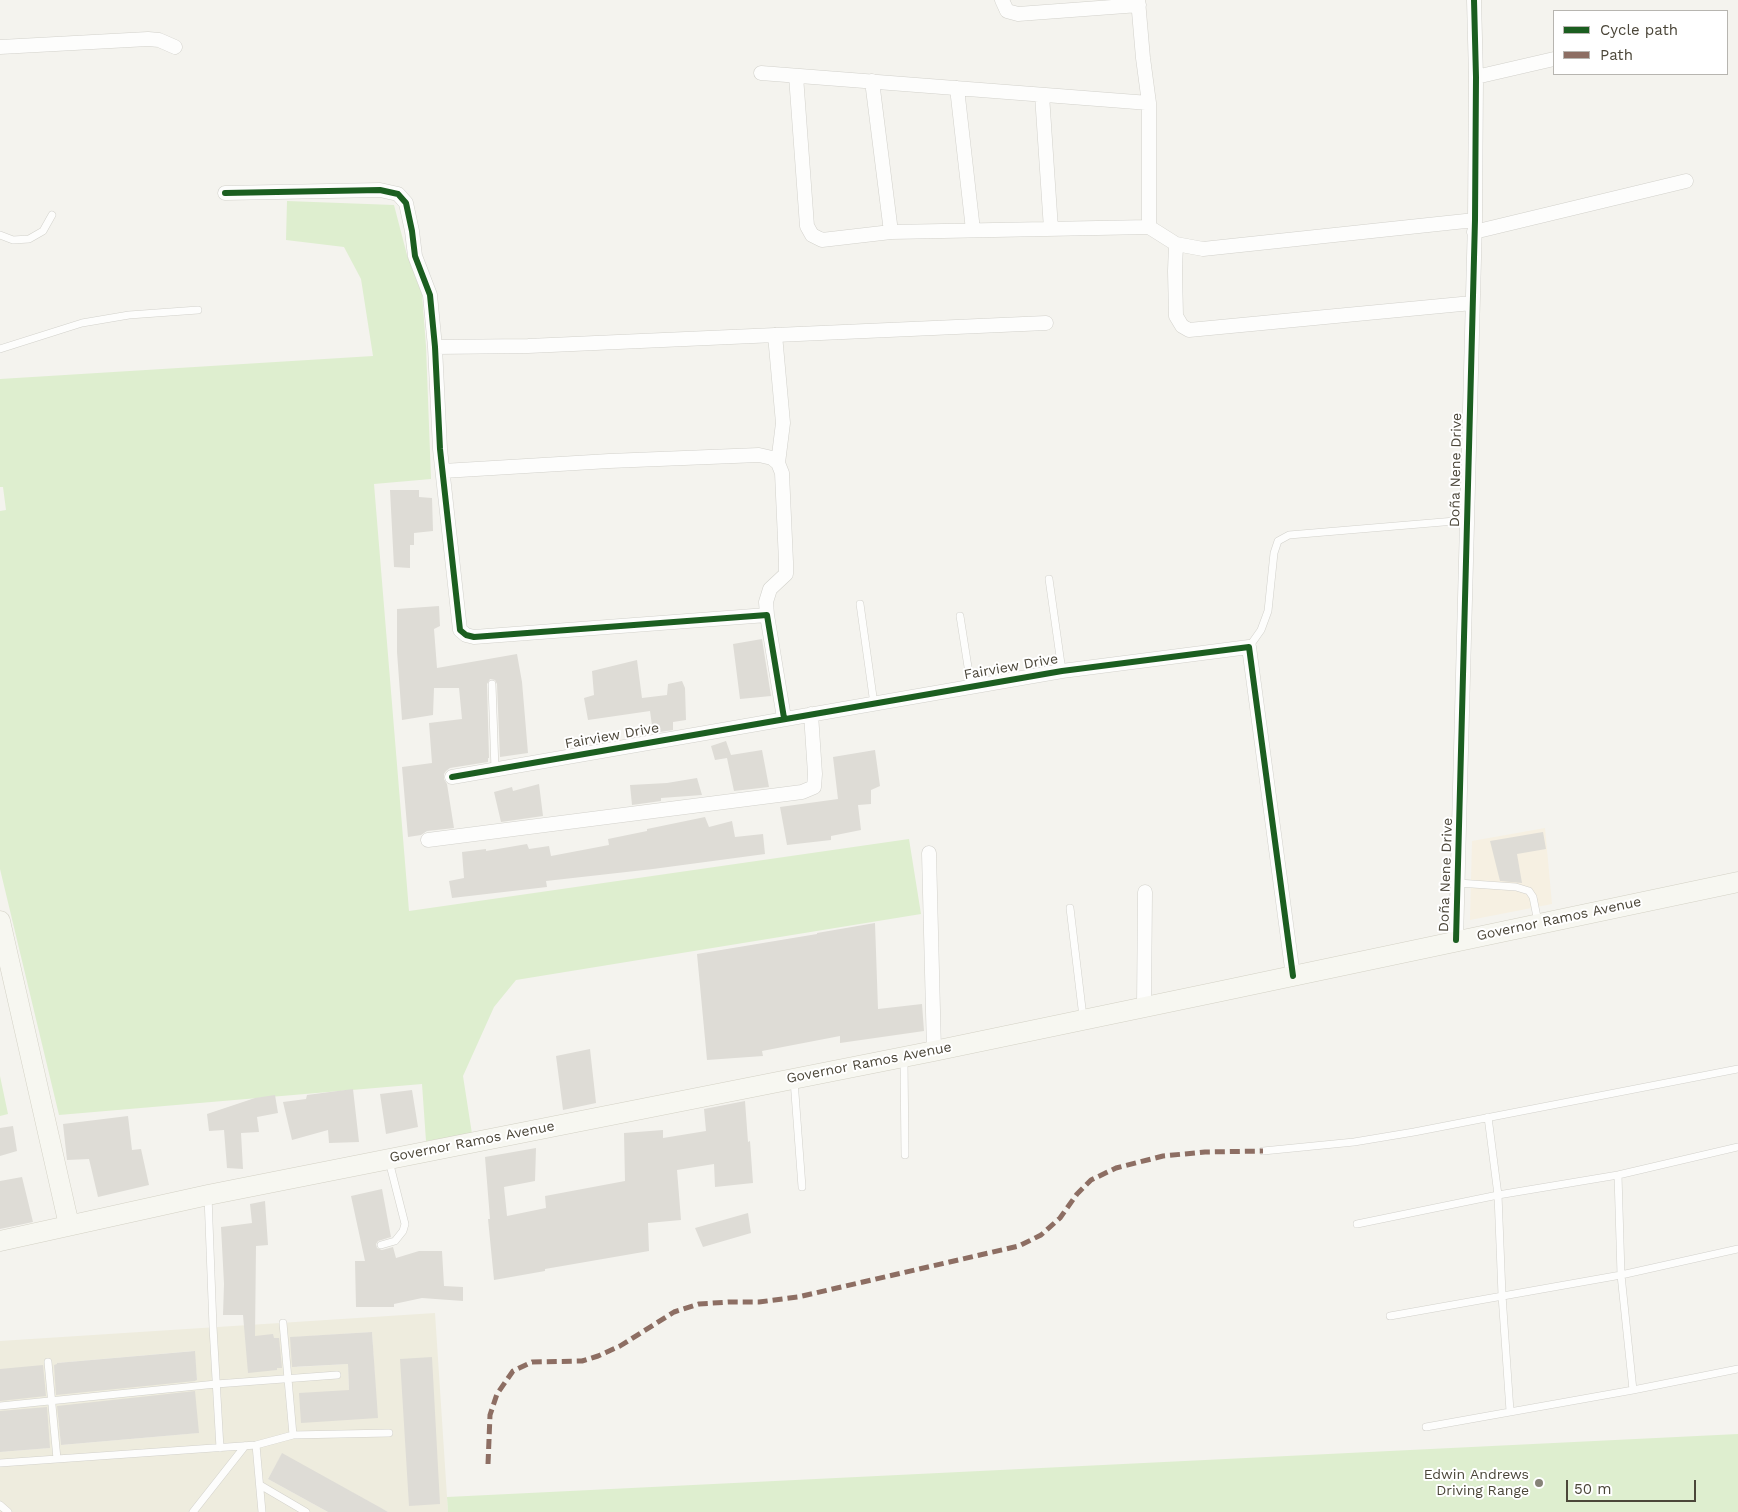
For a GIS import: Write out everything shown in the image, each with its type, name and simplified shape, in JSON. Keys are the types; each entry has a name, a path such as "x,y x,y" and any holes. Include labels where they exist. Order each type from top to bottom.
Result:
{"main road":[{"name":"Governor Ramos Avenue","path":"0,1241 208,1195 1083,1020 1738,882"},
{"path":"0,921 69,1225"}],"street":[{"path":"1002,0 1007,11 1018,14 1138,3 1142,58 1149,103 1149,227"},
{"name":"Doña Nene Drive","path":"1456,940 1475,226 1476,77 1474,0"},
{"path":"0,47 148,39 159,40 175,47"},
{"path":"1476,77 1553,59"},
{"path":"761,73 1149,103"},
{"path":"796,76 807,226 812,236 822,240 891,232 1149,227 1176,244 1203,249 1475,226 1686,181"},
{"path":"872,81 891,232"},
{"path":"957,88 973,230"},
{"path":"1042,95 1051,229"},
{"path":"226,194 380,190 398,194 406,203 415,256 430,295 435,347 440,450 458,625 460,630 466,635 474,637 768,614"},
{"path":"1176,244 1176,316 1182,326 1188,330 1472,303"},
{"path":"435,347 528,346 1046,323"},
{"path":"775,335 783,423 778,463"},
{"path":"443,471 609,461 759,456 772,458 778,463 782,473 786,574 780,582 770,589 766,602 784,718"},
{"path":"1250,647 1292,976"},
{"name":"Fairview Drive","path":"452,777 1062,671 1250,647"},
{"path":"428,840 802,792 814,787 816,774 811,714"},
{"path":"929,853 934,1050"},
{"path":"1144,892 1144,1007"}],"lane":[{"path":"0,235 13,240 29,239 43,231 52,215"},
{"path":"0,349 82,323 129,315 198,310"},
{"path":"1250,647 1261,630 1268,611 1274,553 1278,541 1288,535 1467,520"},
{"path":"1049,580 1062,671"},
{"path":"860,604 874,704"},
{"path":"960,616 971,686"},
{"path":"492,684 495,770"},
{"path":"1458,883 1516,887 1529,891 1533,897 1538,923"},
{"path":"1070,908 1083,1020"},
{"path":"903,1056 906,1155"},
{"path":"1263,1151 1354,1142 1414,1132 1738,1068"},
{"path":"794,1077 802,1186"},
{"path":"1488,1117 1498,1196 1502,1295 1510,1411"},
{"path":"1357,1224 1498,1196 1618,1175 1738,1147"},
{"path":"381,1245 395,1241 403,1231 404,1224 388,1159"},
{"path":"1618,1175 1621,1275 1633,1390"},
{"path":"208,1195 220,1448"},
{"path":"1390,1316 1621,1275 1738,1249"},
{"path":"283,1324 293,1435"},
{"path":"48,1362 57,1459"},
{"path":"1426,1427 1738,1369"},
{"path":"0,1406 216,1384 337,1375"},
{"path":"0,1463 256,1445 293,1435 389,1433"},
{"path":"256,1445 262,1512"},
{"path":"193,1512 245,1446"},
{"path":"260,1485 306,1512"},
{"path":"0,1505 8,1512"}],"shaded area":[{"path":"1545,828 1552,904 1470,920 1472,841"},
{"path":"435,1313 448,1512 388,1512 282,1454 268,1479 328,1512 0,1512 0,1452 49,1448 0,1423 0,1341","holes":["372,1332 377,1418 349,1390 348,1364 297,1367 295,1337","194,1351 197,1380 59,1391 57,1363","196,1405 198,1433 61,1445 58,1417"]}],"green space":[{"path":"287,201 394,205 407,255 422,294 431,479 374,484 409,911 909,839 921,914 516,980 494,1007 463,1076 472,1134 426,1141 422,1084 59,1115 0,869 0,511 6,510 3,487 0,487 0,379 373,356 361,279 344,247 286,240"},
{"path":"0,1076 8,1114 0,1116"},
{"path":"1738,1434 1738,1512 448,1512 447,1497"}],"building":[{"path":"390,490 419,490 419,497 432,498 433,531 414,533 414,545 410,545 410,568 394,567"},
{"path":"439,606 440,626 434,629 437,668 517,654 522,682 528,753 500,757 497,684 495,680 490,679 487,684 488,762 450,768 444,774 454,828 427,831 421,835 408,837 402,767 432,763 429,723 462,719 459,688 434,688 433,715 402,720 397,652 397,609"},
{"path":"762,639 771,696 740,699 733,644"},
{"path":"637,660 642,698 667,695 668,684 682,681 685,688 686,720 673,722 673,730 653,733 650,711 588,720 584,698 594,695 592,671"},
{"path":"726,741 731,755 762,750 769,787 734,791 727,758 715,760 711,746"},
{"path":"875,750 880,786 871,790 871,804 858,805 861,830 831,836 831,840 787,845 780,807 838,799 833,757"},
{"path":"697,778 702,795 661,798 661,801 632,805 630,785 667,783"},
{"path":"539,784 543,816 501,822 494,792 512,787 513,791"},
{"path":"705,817 709,827 732,821 735,837 763,834 765,854 546,881 547,887 452,898 449,881 464,878 462,852 486,849 486,851 527,844 529,849 549,846 551,856 609,845 608,839"},
{"path":"1543,832 1546,849 1517,854 1522,883 1500,881 1490,841"},
{"path":"875,923 878,1009 922,1004 924,1031 840,1043 840,1036 762,1051 763,1056 707,1060 697,954"},
{"path":"590,1049 596,1103 563,1110 556,1056"},
{"path":"353,1089 359,1142 329,1143 328,1130 292,1140 283,1102 306,1099 307,1095"},
{"path":"412,1090 418,1127 386,1134 380,1094"},
{"path":"275,1095 278,1113 257,1117 259,1132 241,1133 243,1169 227,1168 224,1130 209,1131 207,1114 255,1098"},
{"path":"745,1101 753,1183 715,1187 714,1164 677,1170 681,1220 648,1223 649,1251 494,1280 488,1219 490,1219 485,1157 536,1148 535,1181 504,1187 507,1216 546,1208 545,1196 625,1181 624,1133 663,1130 663,1138 706,1131 704,1109"},
{"path":"128,1116 132,1150 141,1149 149,1185 98,1197 89,1159 67,1160 63,1124"},
{"path":"13,1126 17,1151 0,1156 0,1128"},
{"path":"22,1177 33,1222 0,1229 0,1181"},
{"path":"382,1189 391,1237 378,1241 376,1244 377,1248 382,1250 393,1247 396,1258 419,1251 442,1251 444,1286 463,1287 463,1301 422,1298 394,1304 394,1307 356,1307 355,1261 365,1261 351,1196"},
{"path":"265,1201 268,1245 256,1246 255,1336 273,1334 274,1338 279,1338 282,1368 248,1373 243,1315 223,1315 224,1284 221,1227 252,1223 250,1204"},
{"path":"748,1213 751,1233 703,1247 695,1228"},
{"path":"372,1332 378,1418 301,1423 299,1393 349,1390 348,1364 292,1367 290,1337"},
{"path":"195,1351 197,1380 195,1381 56,1395 54,1365 57,1363"},
{"path":"432,1357 440,1504 409,1506 400,1359"},
{"path":"43,1365 46,1396 0,1401 0,1369"},
{"path":"195,1391 199,1433 61,1445 57,1406"},
{"path":"47,1407 50,1448 0,1452 0,1411"},
{"path":"282,1453 388,1512 328,1512 268,1479"}],"marked path":[{"path":"488,1464 490,1415 497,1394 513,1371 532,1362 582,1361 598,1356 620,1346 674,1312 699,1304 759,1302 798,1297 1019,1246 1041,1235 1060,1218 1077,1194 1091,1180 1116,1168 1163,1156 1205,1152 1263,1151"}],"cycle path":[{"path":"1456,940 1475,220 1476,77 1474,0"},
{"path":"225,193 380,190 398,194 406,203 415,256 430,295 435,347 440,449 460,630 466,635 474,637 767,615 784,718"},
{"path":"452,777 1062,671 1249,647 1293,976"}],"place":[{"name":"Edwin Andrews Driving Range","path":"1539,1483"}]}
